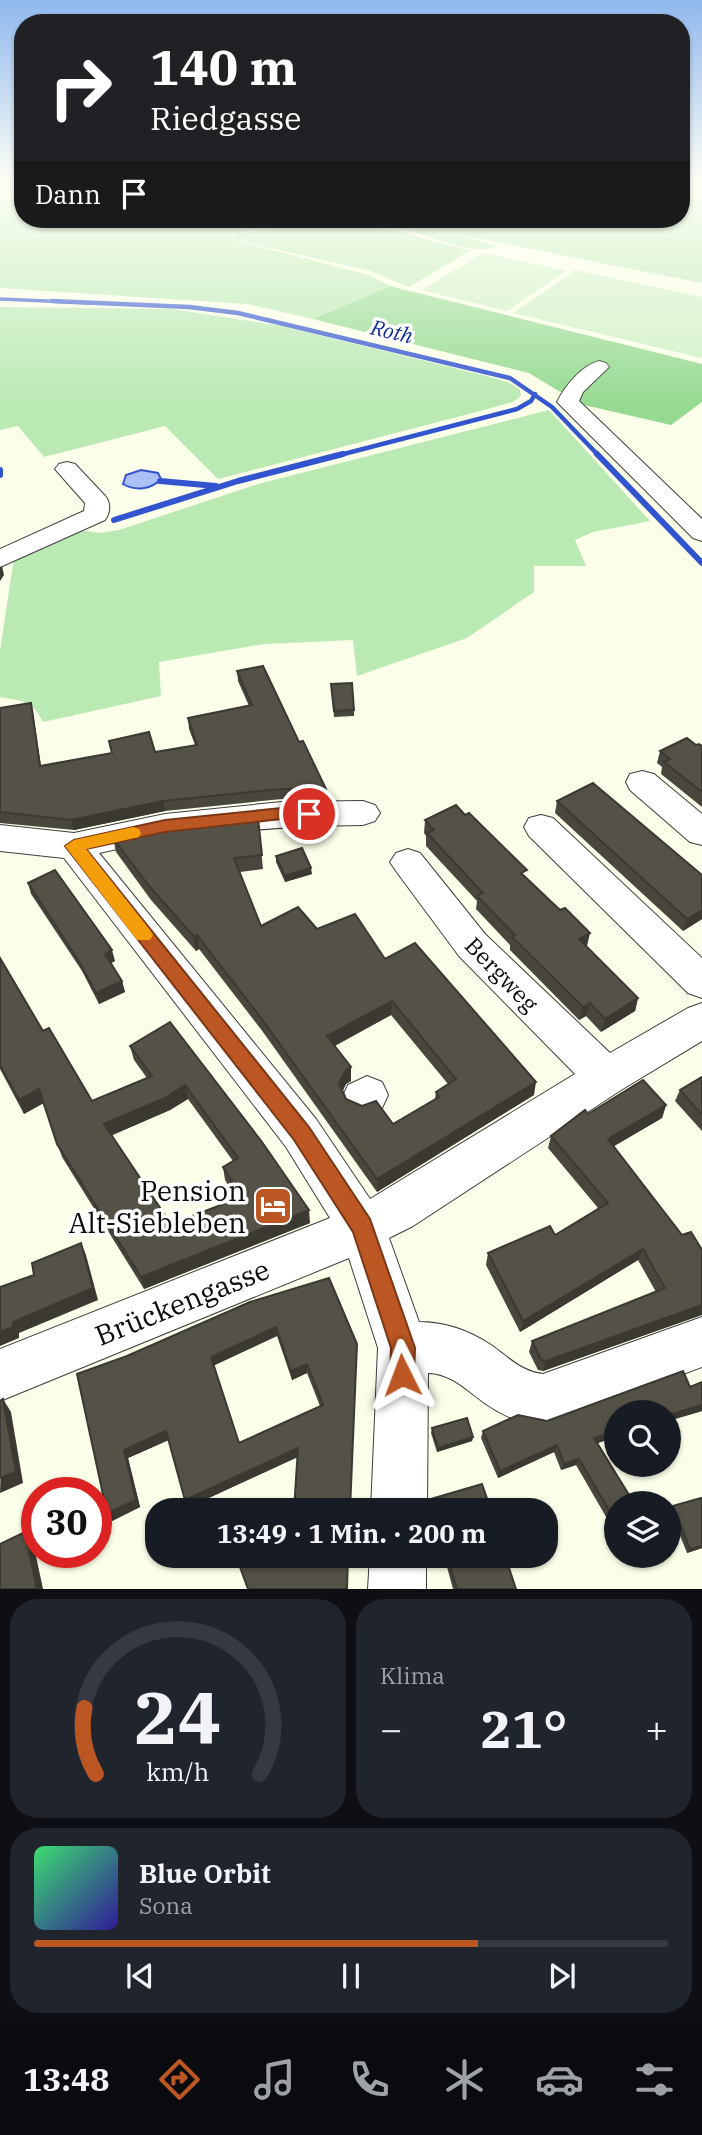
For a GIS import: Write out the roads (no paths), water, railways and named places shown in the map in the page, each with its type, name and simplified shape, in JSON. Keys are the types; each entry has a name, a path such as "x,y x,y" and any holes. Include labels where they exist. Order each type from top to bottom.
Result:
{"street":[{"path":"598,367 574,389 568,402 702,533"},
{"path":"0,559 96,515 97,502 66,469"},
{"path":"642,782 702,833"},
{"path":"0,838 74,846 165,826 282,814 363,814"},
{"path":"541,827 702,982"},
{"path":"74,846 301,1133 362,1227 403,1348 399,1498"},
{"name":"Bergweg","path":"408,862 472,945 606,1077"},
{"path":"362,1227 397,1210 606,1077 702,1020"},
{"name":"Brückengasse","path":"0,1375 362,1227"},
{"path":"403,1348 448,1350 463,1356 523,1397 543,1400 702,1342"},
{"path":"397,1568 397,1589"}],"water":[{"path":"141,470 158,473 161,479 143,488 123,484 126,475"}],"waterway":[{"name":"Roth","path":"0,299 93,303"},
{"name":"Roth","path":"52,301 189,307 238,313 510,378 534,395"},
{"path":"336,456 517,409 531,401 534,395"},
{"name":"Roth","path":"534,395 552,407 599,456"},
{"path":"114,520 238,481 343,454"},
{"name":"Roth","path":"597,454 702,563"},
{"path":"0,470 0,475"},
{"path":"160,481 216,486"}],"place":[{"name":"Pension Alt-Siebleben","path":"273,1206"}]}
